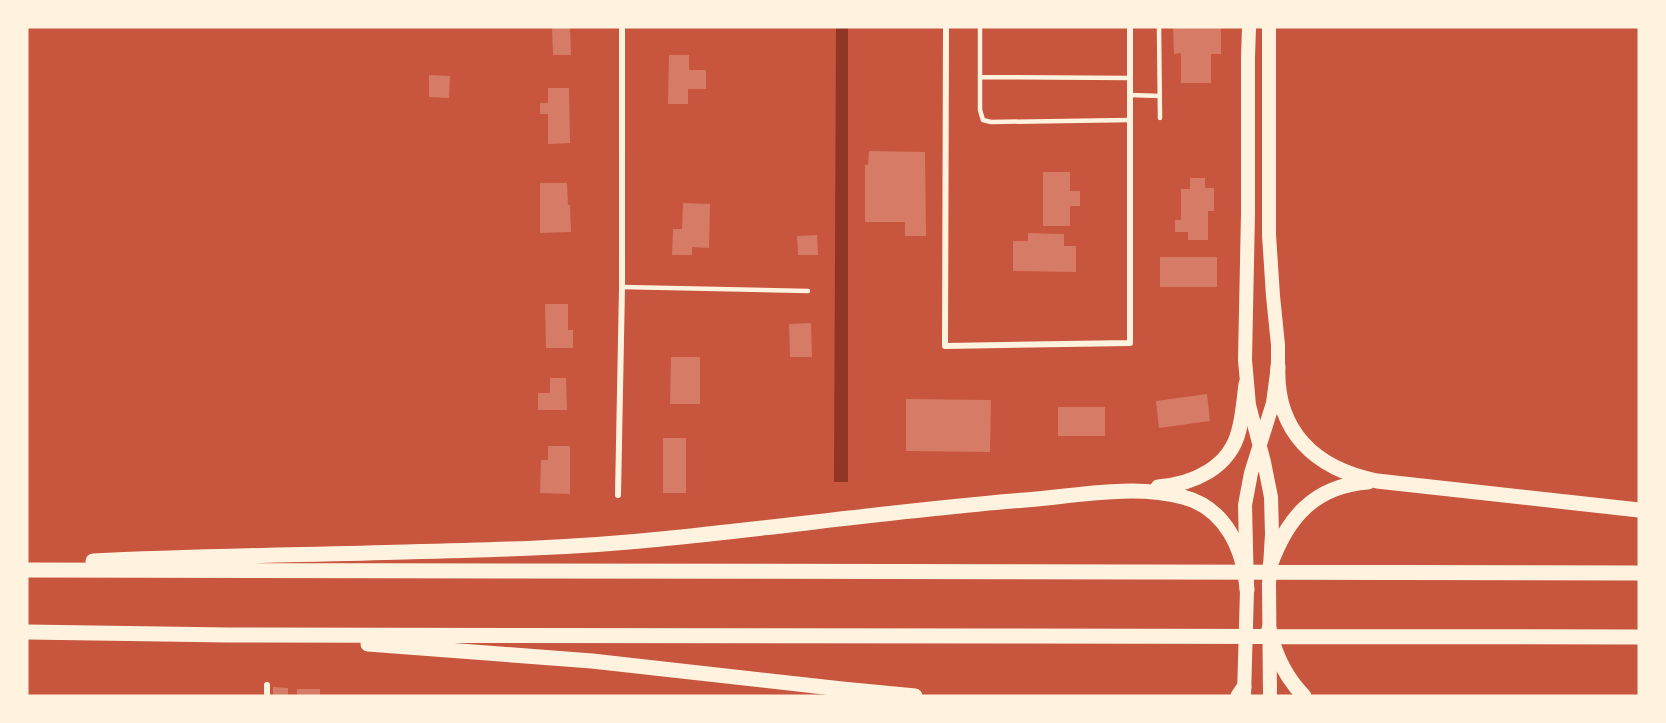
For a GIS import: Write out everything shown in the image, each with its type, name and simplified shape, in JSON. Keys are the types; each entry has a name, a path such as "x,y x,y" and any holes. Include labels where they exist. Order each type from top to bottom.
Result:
{"highway":[{"path":"1278,366 1278,386 1286,419 1310,451 1331,466 1346,473 1377,481 1639,510"},
{"path":"27,564 143,558 582,546 1181,484 1203,476 1213,469 1235,441 1239,430 1246,384"},
{"path":"1270,566 1287,528 1307,505 1335,489 1377,481"},
{"path":"1113,492 1150,492 1178,496 1197,502 1213,512 1228,530 1240,552 1247,590"},
{"path":"27,570 1639,573"},
{"path":"1269,629 1281,665 1304,696"},
{"path":"27,632 228,635 1639,637"},
{"path":"228,635 649,666 915,696"}],"main road":[{"path":"1249,27 1245,360 1251,413 1271,496 1270,696"},
{"path":"1242,693 1247,590 1245,505 1251,473 1273,403 1278,366 1269,235 1269,27"}],"street":[{"path":"618,495 622,287 622,27"},
{"path":"946,27 945,346 1130,343 1130,27"},
{"path":"267,685 267,696"}],"lane":[{"path":"980,27 980,110 983,120 991,122 1130,120"},
{"path":"1159,27 1160,118"},
{"path":"980,77 1130,78"},
{"path":"1130,95 1160,96"},
{"path":"622,287 808,291"}],"shaded area":[{"path":"836,27 848,27 848,482 834,482"}],"building":[{"path":"552,27 570,27 571,55 553,55"},
{"path":"1173,27 1221,27 1221,54 1211,54 1211,83 1181,83 1181,53 1174,54"},
{"path":"669,55 689,55 689,70 706,70 706,89 688,89 688,104 668,104"},
{"path":"429,75 450,76 449,98 429,97"},
{"path":"548,88 569,88 570,143 548,144 548,114 540,114 540,103 548,103"},
{"path":"869,151 925,152 926,236 905,236 905,222 865,222 865,165 868,165"},
{"path":"1043,172 1070,172 1070,191 1080,191 1080,206 1070,206 1070,226 1043,226"},
{"path":"1190,178 1205,178 1205,188 1214,188 1214,211 1208,211 1208,240 1188,240 1188,232 1175,232 1175,220 1181,220 1181,189 1190,189"},
{"path":"540,183 567,183 571,232 540,233"},
{"path":"683,203 710,204 709,248 692,247 692,255 672,255 673,229 682,229"},
{"path":"1028,233 1064,234 1064,246 1076,246 1076,272 1013,271 1013,241 1028,241"},
{"path":"817,235 818,255 798,255 797,236"},
{"path":"1160,257 1217,257 1217,287 1160,287"},
{"path":"545,304 568,304 568,330 573,330 573,348 546,348"},
{"path":"811,323 812,357 790,357 789,324"},
{"path":"671,357 700,357 700,404 670,404"},
{"path":"550,378 566,378 567,410 538,410 538,393 550,393"},
{"path":"1207,394 1210,421 1159,428 1156,401"},
{"path":"906,399 991,400 990,452 906,451"},
{"path":"1058,407 1105,407 1105,436 1058,436"},
{"path":"663,438 686,438 686,493 663,493"},
{"path":"548,446 570,446 570,494 540,493 541,460 548,460"},
{"path":"273,687 288,688 288,696 273,696"},
{"path":"297,689 320,689 320,696 297,696"}]}
